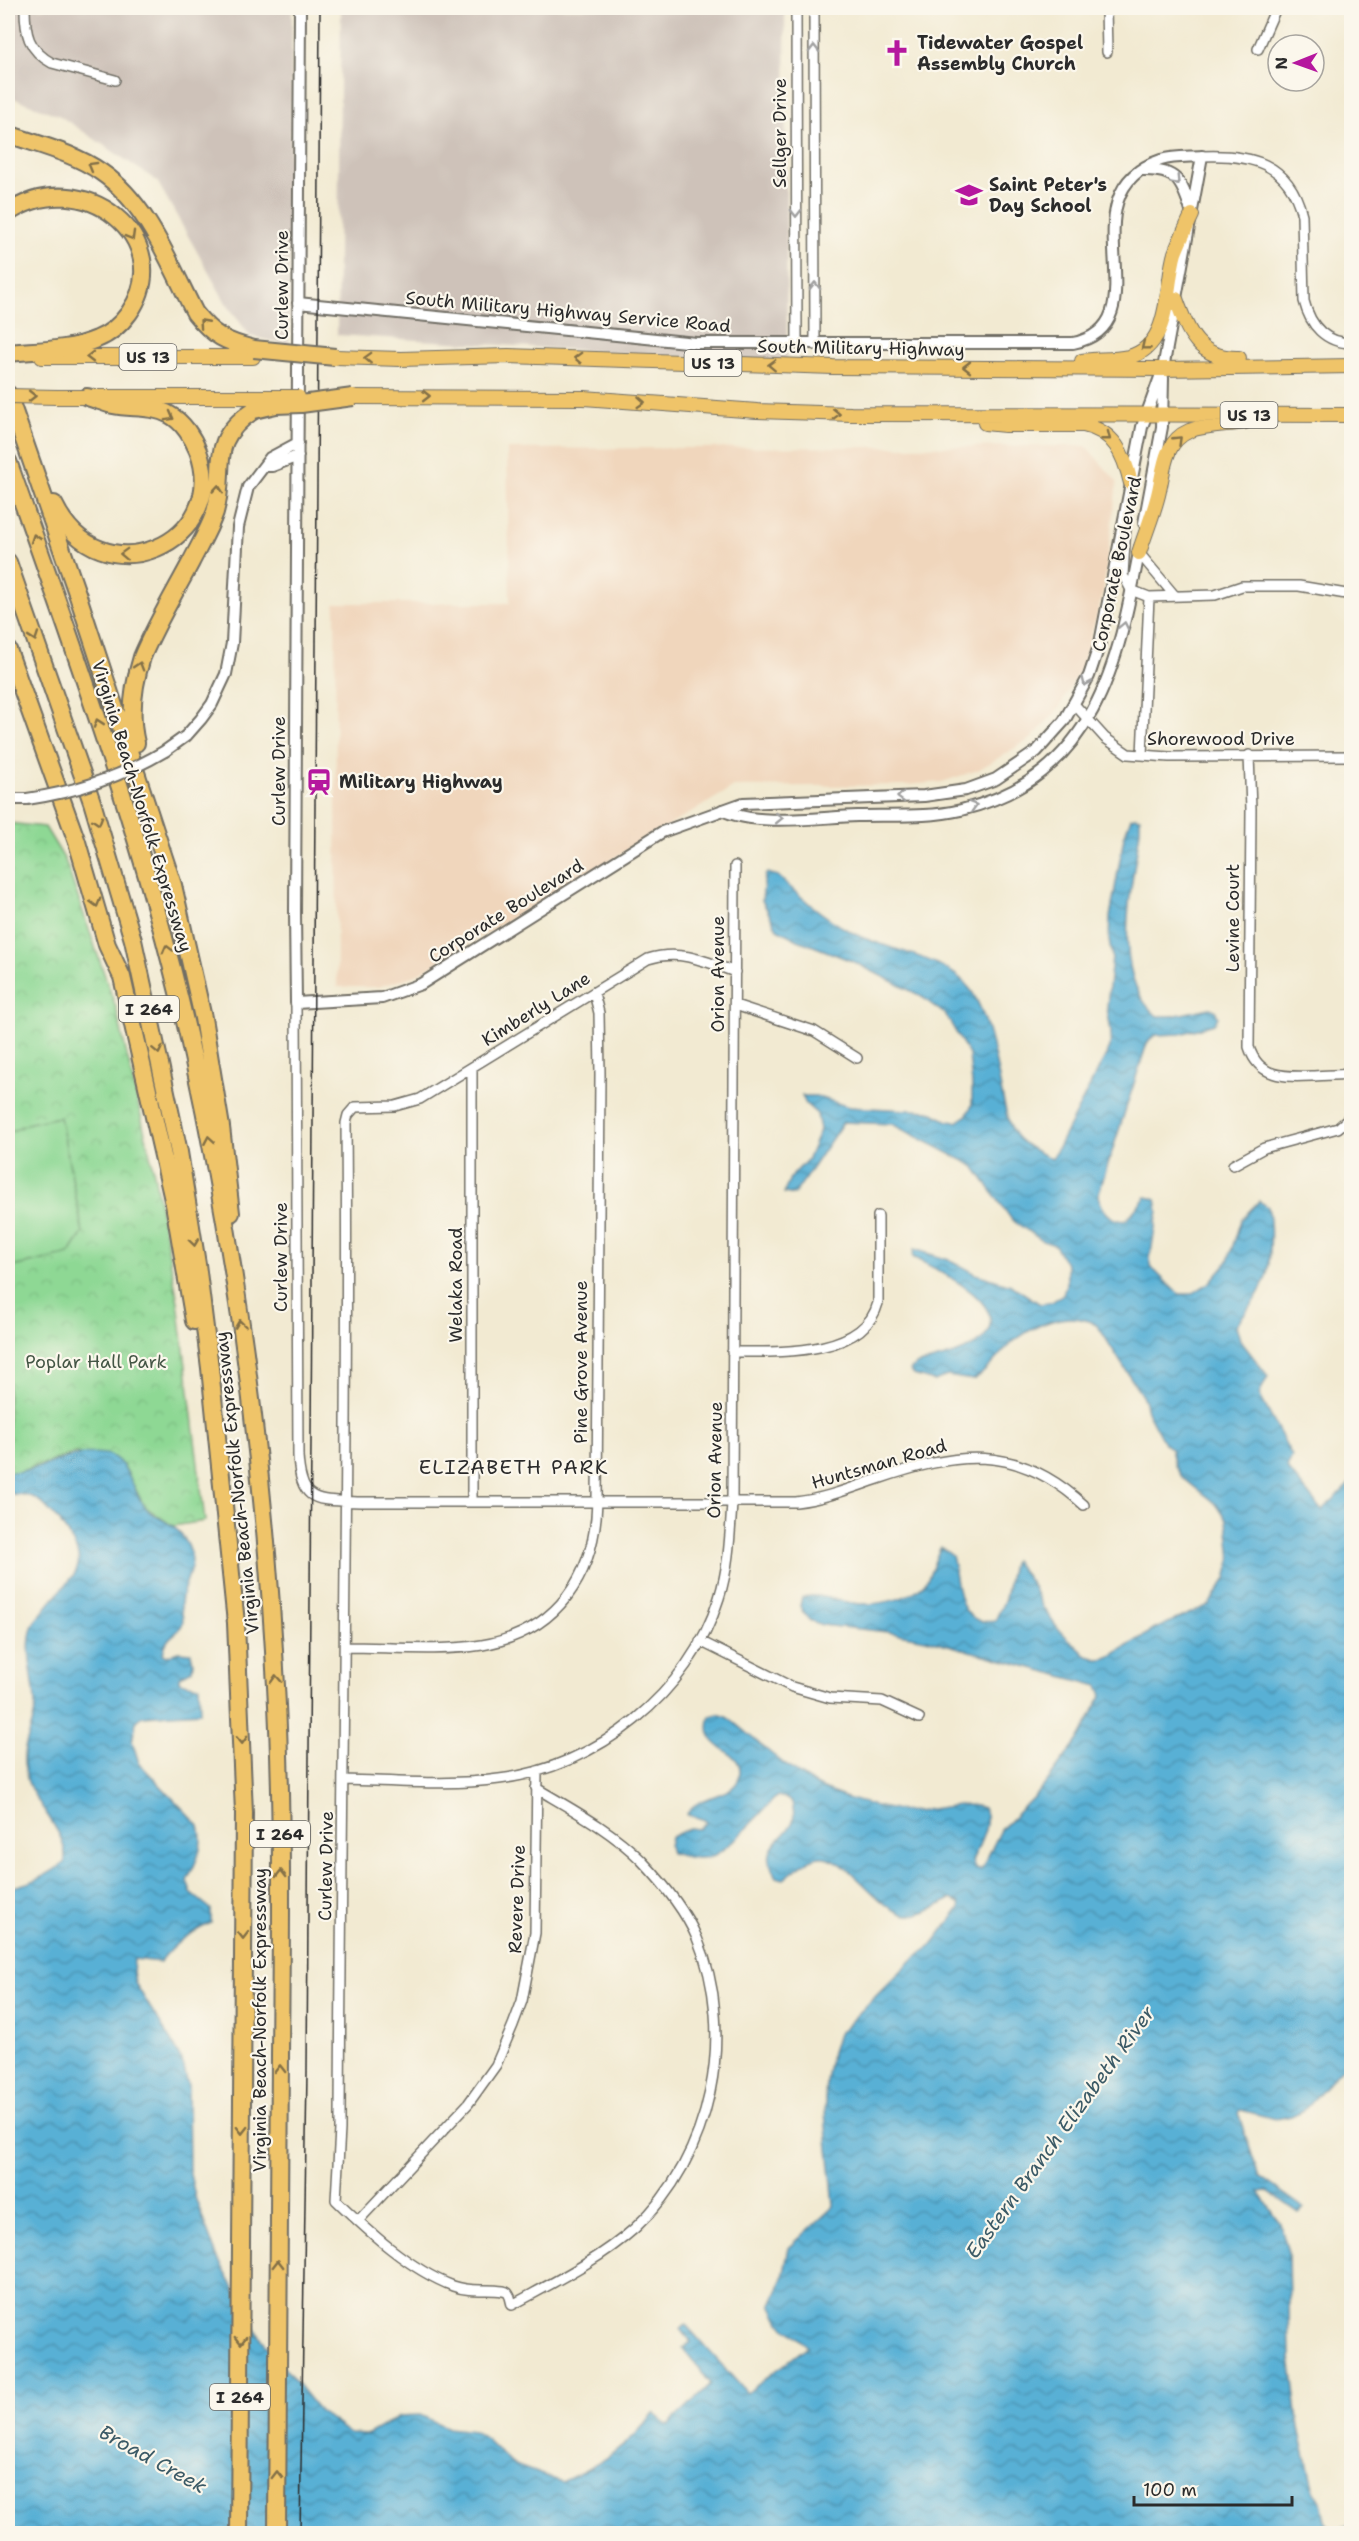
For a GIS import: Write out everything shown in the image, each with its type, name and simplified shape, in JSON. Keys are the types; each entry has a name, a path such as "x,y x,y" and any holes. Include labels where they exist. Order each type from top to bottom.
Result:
{"highway":[{"path":"8,134 83,162 116,182 142,214 195,313 221,339 254,353 335,357"},
{"path":"8,213 18,206 45,197 62,195 90,201 112,213 132,236 140,258 141,282 138,295 123,321 111,332 86,343 64,349 8,355"},
{"path":"8,395 173,885 186,937 213,1072 230,1191 236,1301"},
{"path":"155,826 131,716 136,675 149,640 210,525 218,494 219,457 226,440 254,403 301,404 360,396"},
{"path":"26,444 61,519 83,540 104,551 130,555 156,549 171,541 190,521 201,495 203,470 195,444 188,432 170,415 143,407 114,405 87,397"},
{"name":"Virginia Beach-Norfolk Expressway","path":"8,461 110,760 153,897 195,1066 236,1301 260,1478 276,1689 281,1890 277,2534"},
{"name":"Virginia Beach-Norfolk Expressway","path":"8,562 92,802 127,920 148,1003 189,1206 210,1368 236,1623 242,1743 244,1836 239,2534"},
{"path":"8,650 80,852 107,945 122,978 174,1204 221,1473"},
{"path":"8,684 54,775"}],"main road":[{"path":"1026,368 1128,357 1146,347 1155,338 1162,324 1175,254 1192,215"},
{"path":"1176,299 1190,332 1197,342 1214,356 1287,358 1350,366"},
{"name":"US 13","path":"41,353 254,353"},
{"name":"South Military Highway","path":"335,357 401,359 508,356 833,367 1163,369 1350,366"},
{"name":"US 13","path":"8,395 254,403"},
{"name":"US 13","path":"360,396 584,398 756,411 927,415 1352,415"},
{"path":"927,415 1005,425 1094,427 1120,449 1131,483"},
{"path":"1139,553 1158,495 1166,457 1175,441 1188,431 1202,427 1294,416"}],"street":[{"path":"25,8 25,28 28,41 43,58 52,63 115,80"},
{"name":"Curlew Drive","path":"300,8 296,1003 299,1471 302,1483 309,1495 319,1499 346,1501"},
{"name":"Sellger Drive","path":"796,8 797,344"},
{"name":"Sellger Drive","path":"814,8 815,345"},
{"path":"1106,8 1107,52"},
{"path":"1258,49 1276,8"},
{"path":"796,73 814,74"},
{"path":"796,133 814,133"},
{"name":"South Military Highway Service Road","path":"298,303 696,343 815,345 1073,343 1092,338 1109,321 1115,300 1114,210 1128,184 1142,170 1160,160 1232,155 1249,158 1274,170 1284,179 1299,203 1302,215 1304,301 1307,312 1317,329 1326,336 1336,341 1352,343"},
{"name":"Corporate Boulevard","path":"722,810 731,814 765,819 937,813 960,810 1008,793 1029,780 1064,752 1101,698 1112,667 1131,590 1162,415 1163,369 1202,156"},
{"path":"1142,170 1173,175 1184,189 1192,215"},
{"path":"796,259 814,259"},
{"name":"Corporate Boulevard","path":"296,1003 376,999 399,994 421,984 662,832 722,810 743,803 924,796 979,786 996,778 1037,751 1053,736 1075,705 1089,676 1100,643 1146,415 1163,369"},
{"path":"8,800 52,795 100,782 165,751 186,736 201,719 212,704 226,674 232,643 238,527 248,487 252,478 270,458 298,443"},
{"path":"264,466 272,466 298,456"},
{"path":"1126,516 1126,553 1123,570 1131,590 1149,597 1215,595 1242,586 1299,586 1352,595"},
{"path":"1139,553 1175,596"},
{"path":"1142,755 1149,597"},
{"name":"Shorewood Drive","path":"1075,705 1116,747 1128,754 1352,756"},
{"name":"Levine Court","path":"1249,755 1251,808 1249,1047 1255,1061 1269,1073 1290,1077 1352,1074"},
{"name":"Orion Avenue","path":"344,1779 488,1780 537,1771 597,1746 633,1721 671,1683 700,1641 719,1597 730,1541 732,1503 735,866"},
{"name":"Kimberly Lane","path":"355,1107 408,1104 420,1099 648,959 662,955 686,955 735,972"},
{"name":"Pine Grove Avenue","path":"346,1647 461,1647 507,1639 537,1624 566,1598 583,1572 595,1536 597,1502 600,1074 599,1013 594,993"},
{"path":"735,1005 814,1031 857,1058"},
{"name":"Welaka Road","path":"472,1068 472,1502"},
{"name":"Curlew Drive","path":"355,1107 348,1115 346,1123 348,1301 346,1647 340,2129 336,2200 358,2221 412,2263 440,2280 468,2290 504,2291 510,2297 512,2305 561,2279 636,2227 675,2178 693,2144 710,2094 716,2047 709,1975 695,1935 658,1880 624,1844 604,1829 536,1788"},
{"path":"1233,1165 1264,1148 1338,1128 1347,1120 1352,1108"},
{"path":"732,1352 813,1349 865,1329 875,1315 878,1304 878,1216"},
{"name":"Huntsman Road","path":"346,1501 796,1502 816,1500 933,1462 979,1457 1003,1460 1028,1467 1057,1484 1084,1505"},
{"path":"700,1641 792,1687 830,1698 882,1701 918,1718"},
{"name":"Revere Drive","path":"358,2221 468,2104 496,2065 513,2025 522,2001 535,1933 537,1771"}],"shaded area":[{"path":"8,8 292,8 289,345 250,336 226,303 157,181 60,116 8,96"},
{"path":"341,8 785,8 787,363 337,335"},
{"path":"1086,446 1117,482 1103,594 1082,666 1059,708 1032,738 978,770 942,782 906,785 734,787 414,976 378,987 337,987 335,603 510,603 507,449"}],"green space":[{"name":"Poplar Hall Park","path":"8,823 45,827 65,860 116,1008 153,1168 178,1302 205,1521 173,1526 144,1506 124,1466 76,1453 18,1472 8,1472"},
{"path":"60,1117 83,1233 69,1254 8,1268 8,1133 30,1123"}],"water":[{"path":"1131,818 1140,818 1140,830 1129,902 1128,928 1128,954 1133,978 1142,999 1157,1016 1172,1016 1210,1008 1215,1010 1218,1017 1214,1024 1180,1034 1155,1035 1147,1043 1098,1195 1104,1210 1110,1216 1125,1221 1146,1197 1156,1199 1158,1211 1150,1258 1151,1267 1180,1294 1192,1294 1210,1282 1228,1261 1241,1220 1259,1201 1268,1207 1270,1253 1268,1271 1257,1296 1236,1325 1240,1340 1268,1376 1259,1394 1292,1456 1287,1468 1322,1511 1351,1482 1351,2066 1341,2069 1304,2110 1291,2116 1276,2119 1241,2110 1238,2113 1259,2176 1304,2208 1299,2213 1268,2191 1259,2192 1280,2223 1288,2253 1290,2357 1299,2428 1314,2491 1322,2505 1325,2521 1331,2529 1336,2531 1348,2526 1351,2516 1351,2533 8,2533 8,1888 38,1879 65,1862 65,1852 58,1833 30,1786 24,1763 26,1743 35,1709 29,1648 33,1626 37,1618 71,1579 79,1561 77,1550 70,1537 46,1507 30,1496 8,1494 8,1472 20,1472 91,1453 112,1456 128,1474 146,1508 177,1529 191,1554 191,1569 181,1603 183,1622 167,1642 163,1654 167,1656 178,1652 191,1653 192,1670 179,1677 179,1682 199,1686 200,1712 142,1716 136,1722 132,1741 139,1763 199,1826 200,1848 187,1881 191,1893 211,1909 211,1923 183,1939 160,1962 134,1959 133,1973 135,1983 176,2049 184,2067 188,2086 189,2170 196,2200 217,2257 261,2338 319,2411 350,2434 367,2435 400,2416 420,2415 448,2428 474,2431 486,2439 512,2464 562,2482 613,2454 634,2436 653,2413 668,2425 711,2384 683,2348 691,2342 681,2329 686,2325 747,2393 808,2346 780,2322 771,2304 783,2278 789,2248 834,2206 825,2118 825,2095 832,2052 840,2032 916,1956 930,1947 960,1908 959,1903 951,1899 917,1914 900,1913 877,1897 841,1864 830,1858 814,1858 784,1879 776,1877 771,1866 771,1850 789,1828 794,1816 792,1802 787,1798 777,1796 736,1839 719,1853 702,1858 691,1858 671,1853 669,1846 671,1837 690,1828 699,1829 706,1823 705,1820 687,1814 692,1807 727,1791 738,1780 740,1767 737,1761 710,1736 708,1727 710,1716 718,1714 727,1717 803,1777 823,1789 846,1798 906,1811 965,1805 983,1808 986,1814 985,1827 972,1861 975,1869 981,1870 1001,1830 1043,1787 1080,1737 1102,1695 1098,1686 926,1639 888,1632 822,1625 809,1620 803,1612 800,1606 802,1598 821,1596 861,1604 899,1599 923,1585 941,1547 952,1556 958,1590 966,1610 972,1617 982,1621 995,1621 1005,1599 1014,1560 1058,1629 1087,1656 1101,1660 1155,1629 1209,1605 1226,1579 1231,1560 1227,1520 1217,1505 1182,1477 1175,1466 1171,1449 1164,1443 1147,1411 1144,1399 1098,1326 1075,1318 1038,1326 1016,1339 973,1380 947,1376 934,1381 914,1375 910,1370 916,1365 967,1349 981,1340 990,1327 989,1315 982,1302 954,1280 913,1257 914,1249 952,1261 976,1274 1011,1285 1040,1304 1052,1302 1063,1294 1067,1283 1067,1266 1055,1245 1043,1241 1012,1220 974,1166 892,1124 843,1122 794,1195 784,1193 790,1178 808,1159 820,1130 817,1114 806,1104 802,1096 816,1096 849,1107 929,1111 948,1121 957,1122 966,1116 972,1105 972,1084 969,1055 946,1015 919,995 852,961 798,940 777,929 762,900 765,876 767,873 778,876 816,909 859,936 919,956 960,978 970,989 982,1012 1011,1128 1025,1144 1052,1159 1110,1047 1111,1031 1107,1008 1112,957 1109,939 1110,917 1124,837"}],"tram line":[{"path":"300,2534 307,2073 320,8"}],"place":[{"name":"Tidewater Gospel Assembly Church","path":"897,53"},
{"name":"Saint Peter's Day School","path":"969,195"},
{"name":"Military Highway","path":"319,782"}],"district":[{"name":"ELIZABETH PARK","path":"514,1467"}],"water label":[{"name":"Eastern Branch Elizabeth River","path":"1060,2132"},
{"name":"Broad Creek","path":"153,2459"}]}
